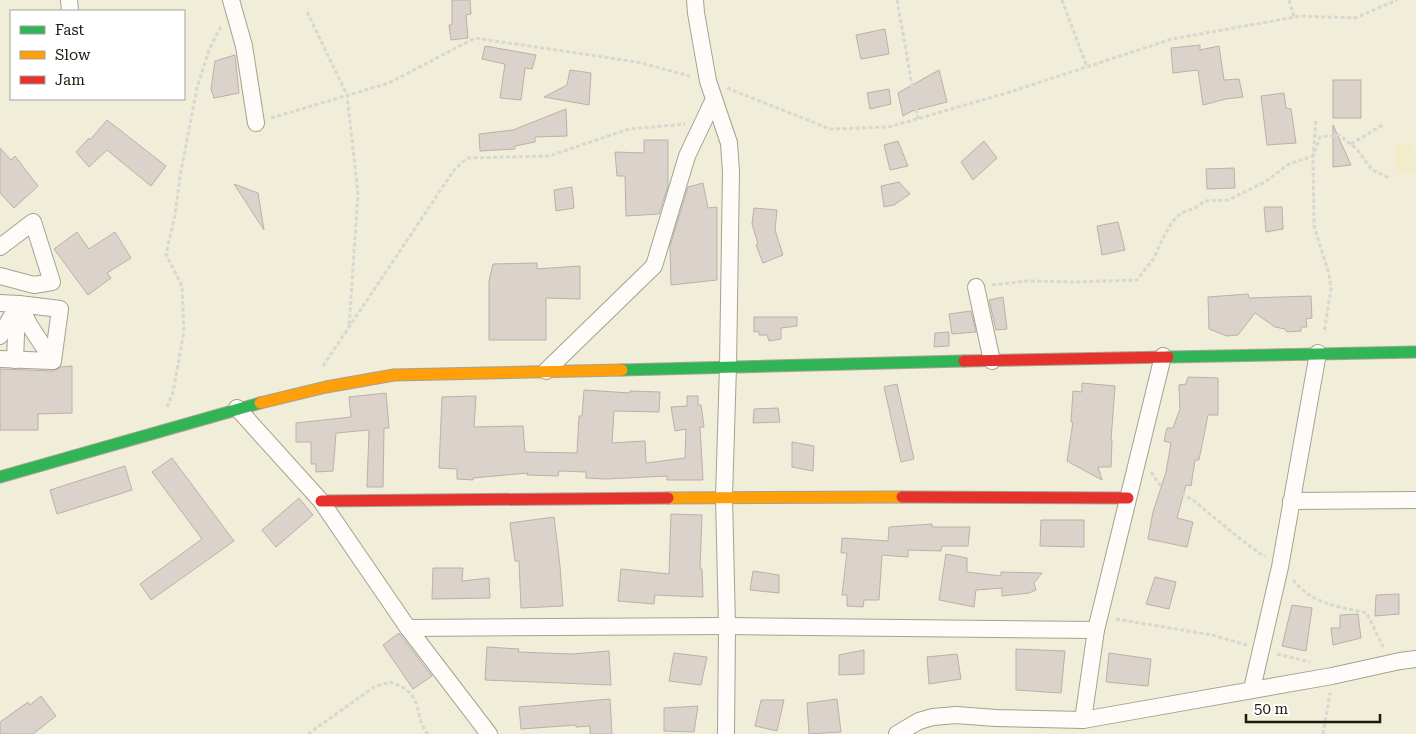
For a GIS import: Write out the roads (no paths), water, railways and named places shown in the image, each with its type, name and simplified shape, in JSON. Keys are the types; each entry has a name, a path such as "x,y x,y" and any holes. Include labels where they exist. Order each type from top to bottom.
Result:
{"street":[{"path":"695,0 708,81 729,143 731,172 724,497 727,626 726,734"},
{"path":"231,2 244,46 256,123"},
{"path":"546,371 654,266 687,156 714,99"},
{"path":"0,247 33,222 52,282 34,285 0,276"},
{"path":"976,287 992,361"},
{"path":"0,303 60,309 54,361"},
{"path":"0,336 18,306"},
{"path":"18,306 7,360 54,361"},
{"path":"18,306 54,361"},
{"path":"1252,689 1280,567 1320,345"},
{"path":"0,477 237,408 326,387 394,375 1163,356 1320,345 1416,352"},
{"path":"1083,720 1098,624 1163,356"},
{"path":"237,408 321,501 408,628 490,734"},
{"path":"321,501 724,497 1128,498"},
{"path":"1291,501 1416,500"},
{"path":"408,628 1098,624"},
{"path":"897,734 919,721 933,717 1083,720 1332,676 1416,659"}]}
